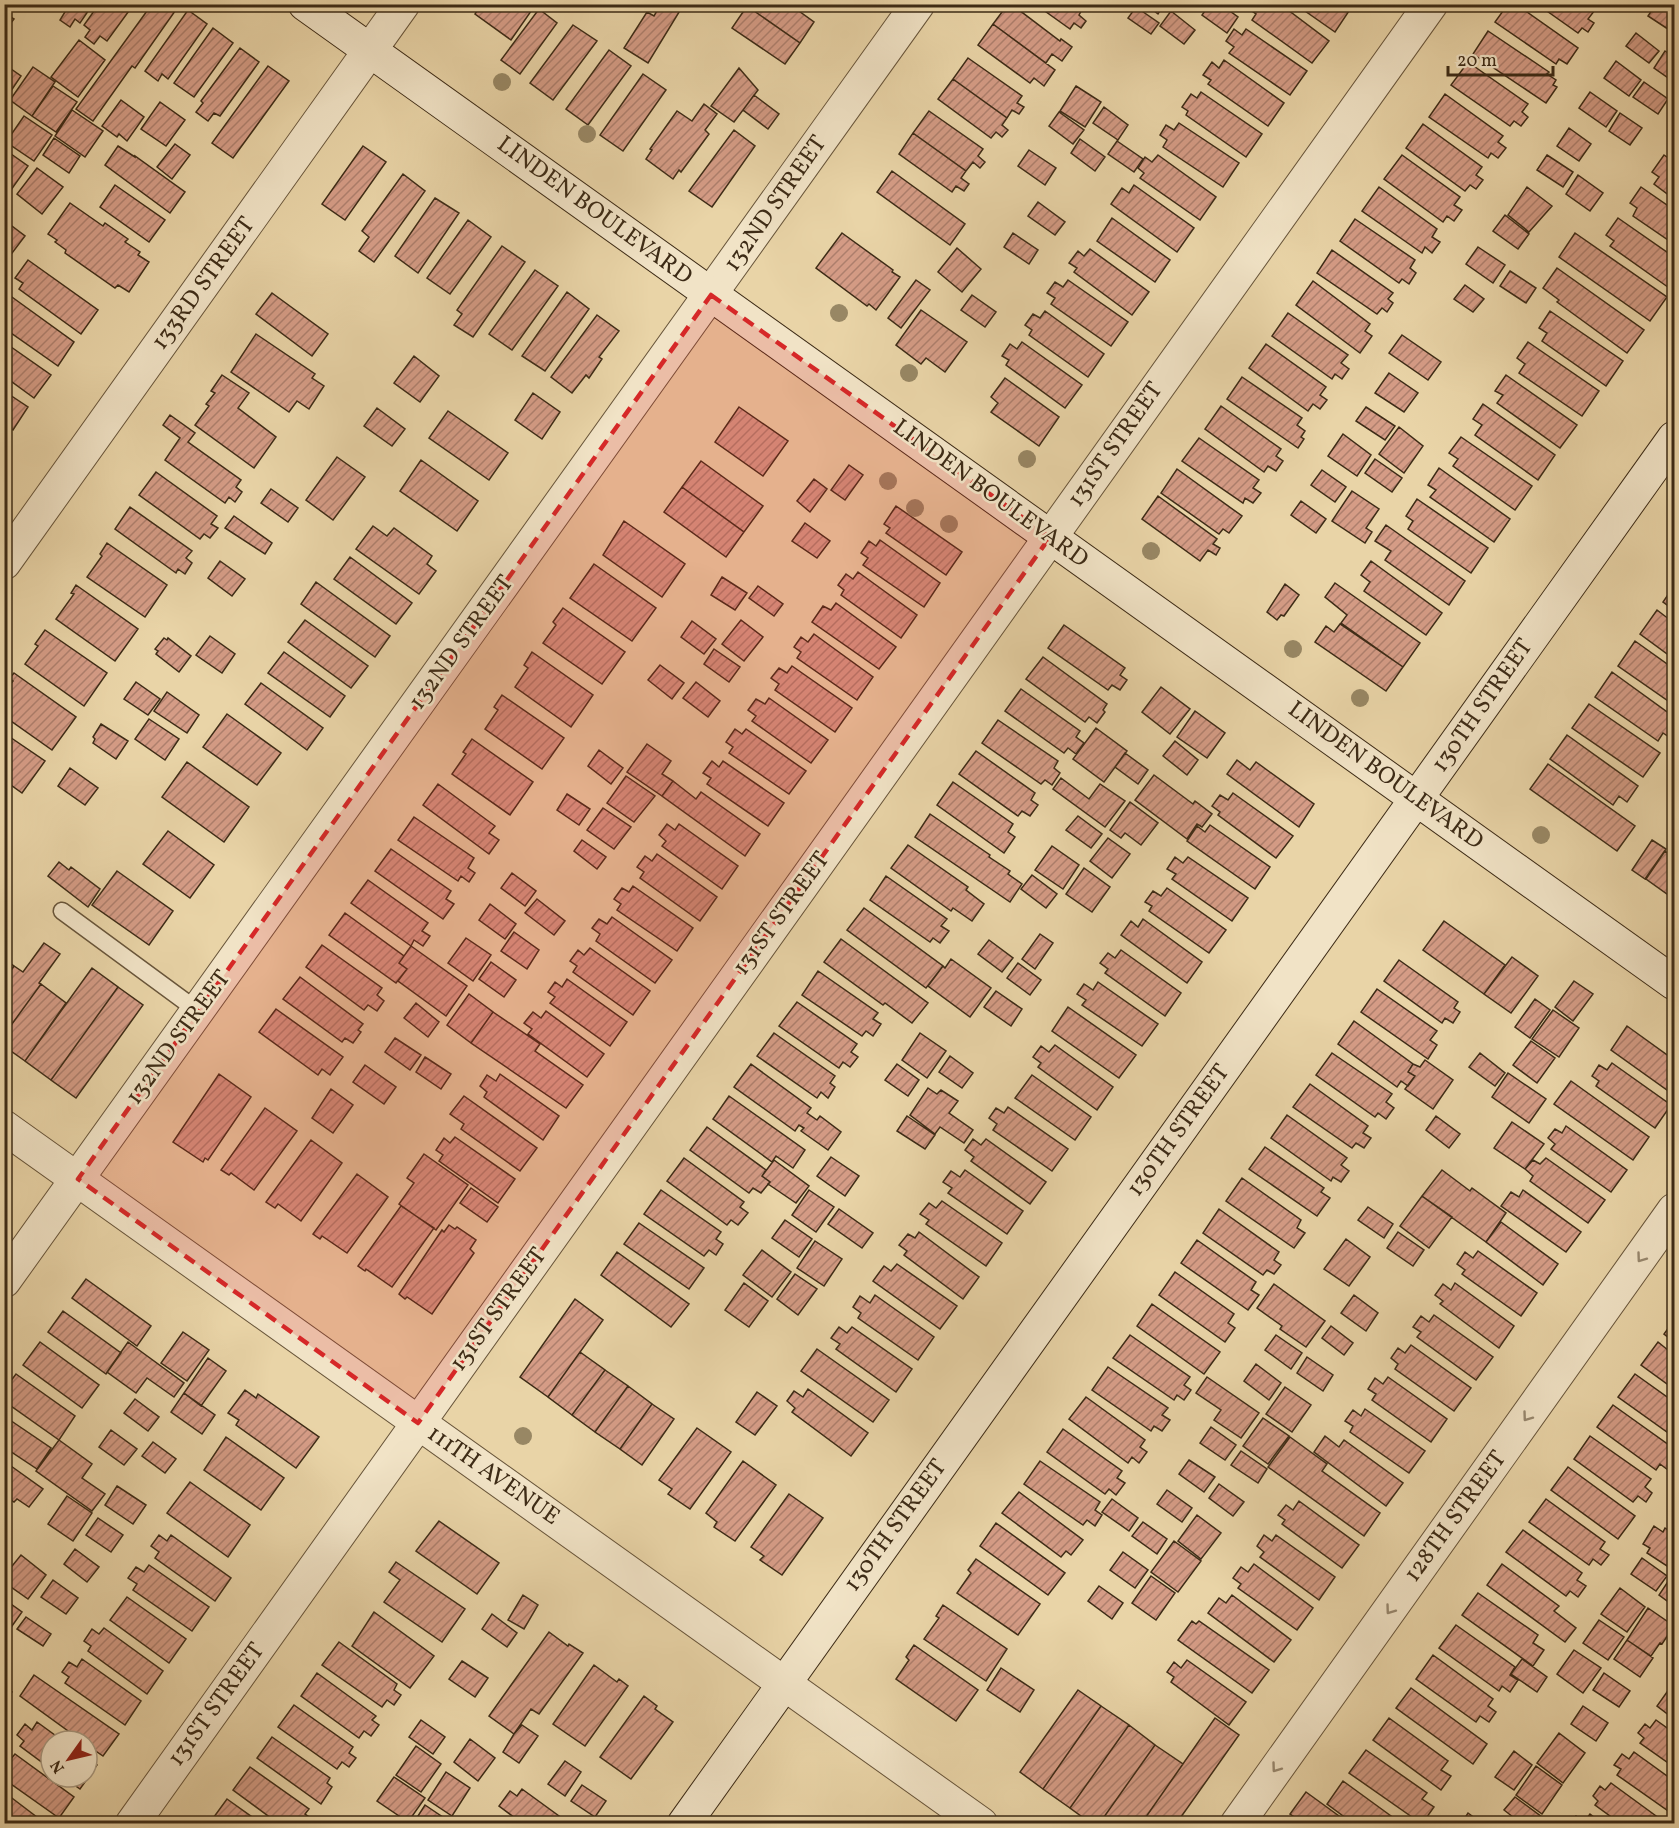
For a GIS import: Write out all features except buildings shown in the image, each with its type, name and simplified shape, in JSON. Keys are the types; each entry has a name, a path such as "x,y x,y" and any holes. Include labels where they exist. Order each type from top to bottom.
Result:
{"street":[{"name":"LINDEN BOULEVARD","path":"305,4 1674,983"},
{"name":"133RD STREET","path":"4,563 403,4"},
{"name":"132ND STREET","path":"4,1281 918,4"},
{"name":"131ST STREET","path":"132,1824 1431,4"},
{"name":"130TH STREET","path":"684,1824 1674,438"},
{"name":"111TH AVENUE","path":"4,1127 981,1824"},
{"name":"128TH STREET","path":"1237,1824 1674,1210"}],"lane":[{"path":"62,911 198,1011"}],"highlighted area":[{"path":"711,295 1050,537 418,1423 78,1179"}]}
